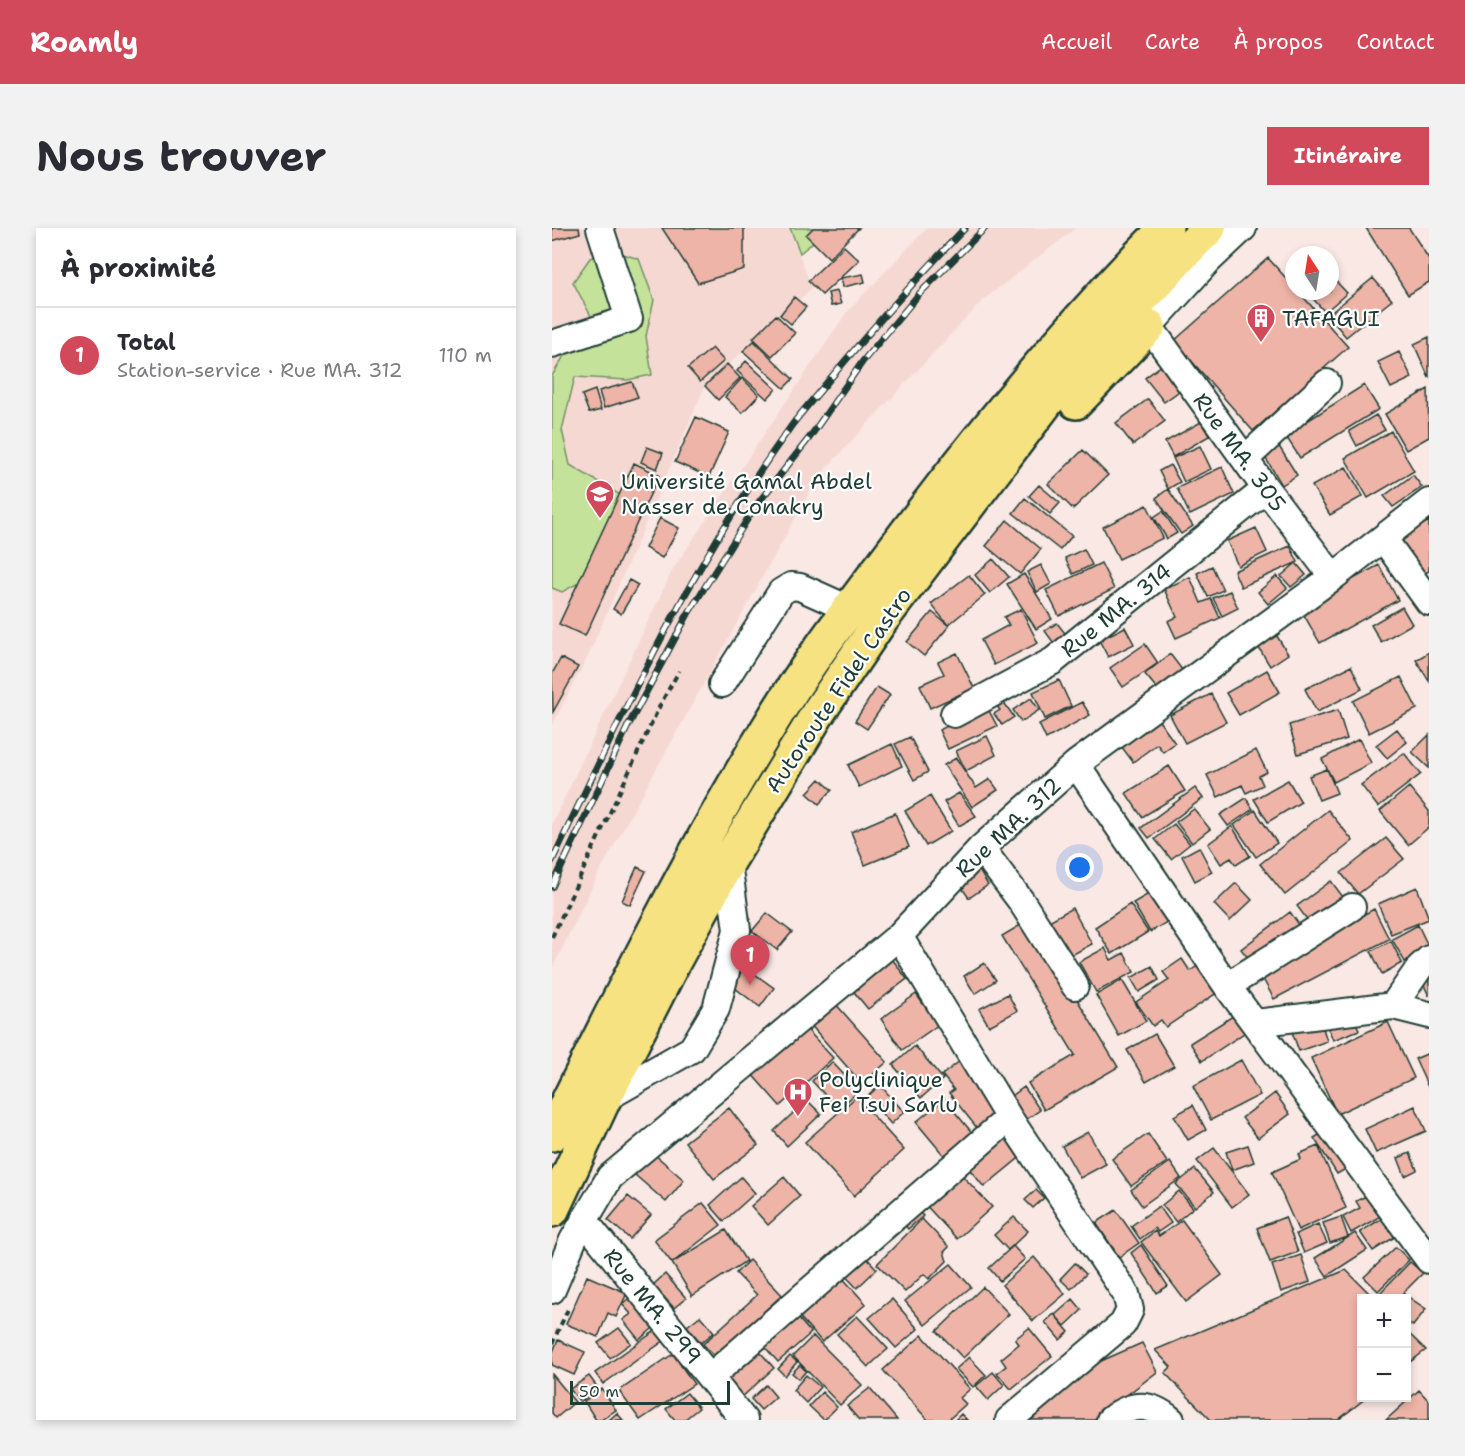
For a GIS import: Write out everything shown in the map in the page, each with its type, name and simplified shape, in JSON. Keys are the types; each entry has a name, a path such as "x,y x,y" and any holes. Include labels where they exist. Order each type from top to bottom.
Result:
{"highway":[{"name":"Autoroute Fidel Castro","path":"552,1134 674,892 777,713 849,609 972,445 1112,282 1166,228"},
{"name":"Autoroute Fidel Castro","path":"552,1210 604,1099 674,961 728,862 818,713 879,623 1051,396 1209,228"},
{"path":"879,623 926,564 989,493 1149,326"}],"street":[{"path":"552,344 629,319 600,228"},
{"path":"1149,326 1208,261 1244,228"},
{"name":"Rue MA. 305","path":"1149,326 1266,489 1333,577"},
{"path":"1245,459 1327,383"},
{"name":"Rue MA. 314","path":"954,714 1053,661 1266,489"},
{"name":"Rue MA. 312","path":"552,1290 584,1220 610,1178 899,936 981,848 1076,764 1333,577 1429,502"},
{"path":"1383,538 1429,602"},
{"path":"722,684 781,592 791,586 800,587 849,609"},
{"path":"1076,764 1227,986 1429,1260"},
{"path":"981,848 1021,902 1074,986"},
{"path":"604,1099 692,1049 716,1009 737,930 728,862"},
{"path":"1227,986 1352,907"},
{"path":"899,936 1008,1118 1126,1294 1130,1310 1123,1324 1009,1420"},
{"path":"1393,1006 1420,967 1429,959"},
{"path":"1256,1023 1393,1006 1429,1015"},
{"path":"710,1377 1008,1118"},
{"name":"Rue MA. 299","path":"584,1220 744,1420"},
{"path":"1110,1420 1120,1411 1143,1405 1171,1420"}],"path":[{"path":"552,938 661,703 679,671"}],"shaded area":[{"name":"Université Gamal Abdel Nasser de Conakry","path":"552,228 789,228 812,288 705,386 589,654 552,726"},
{"path":"927,228 1076,228 983,300 818,477 600,871 552,969 552,824 673,569 847,312"}],"green space":[{"path":"790,228 830,228 800,253"},
{"path":"617,252 639,259 654,300 646,336 652,375 627,380 575,377 562,430 570,465 622,496 595,574 562,592 552,588 552,376 568,349 605,318 591,316 573,282 590,258"}],"building":[{"path":"552,228 579,228 580,233 552,241"},
{"path":"662,228 744,228 744,269 698,283"},
{"path":"813,228 859,228 829,258 806,235"},
{"path":"1366,228 1409,228 1429,259 1429,282 1408,295"},
{"path":"844,246 859,260 822,295 808,281"},
{"name":"TAFAGUI","path":"1268,258 1285,277 1285,300 1306,300 1348,347 1253,431 1174,341"},
{"path":"863,274 865,282 843,287 841,278"},
{"path":"1373,278 1392,300 1346,337 1328,315"},
{"path":"1339,285 1347,293 1339,300"},
{"path":"837,291 841,304 831,306 828,293"},
{"path":"794,297 806,307 791,324 780,315"},
{"path":"1314,300 1339,300 1325,312"},
{"path":"776,315 795,333 772,356 753,338"},
{"path":"1429,337 1429,378 1414,344"},
{"path":"754,341 793,379 784,388 743,351"},
{"path":"712,348 724,361 700,382 688,368"},
{"path":"1399,352 1412,378 1391,388 1378,362"},
{"path":"746,361 776,389 767,399 737,371"},
{"path":"727,364 740,378 718,400 705,386"},
{"path":"1163,364 1182,389 1164,402 1145,378"},
{"path":"742,378 759,395 742,413 725,397"},
{"path":"632,382 638,397 604,408 599,391"},
{"path":"1364,385 1379,409 1300,458 1285,435"},
{"path":"1428,389 1429,437 1406,450 1385,414"},
{"path":"595,390 601,410 589,413 582,395"},
{"path":"1148,399 1165,421 1133,445 1116,423"},
{"path":"1376,415 1385,430 1357,446 1349,431"},
{"path":"696,417 729,432 709,477 675,462"},
{"path":"1201,422 1209,436 1173,457 1165,442"},
{"path":"1391,431 1414,471 1368,498 1345,458"},
{"path":"1275,440 1297,475 1282,485 1260,449"},
{"path":"1200,446 1211,469 1184,482 1173,458"},
{"path":"647,447 663,453 657,469 641,462"},
{"path":"1083,450 1108,475 1073,509 1048,484"},
{"path":"634,463 659,475 585,636 559,624"},
{"path":"1170,465 1180,482 1168,489 1159,471"},
{"path":"1222,467 1234,494 1190,515 1177,488"},
{"path":"1346,467 1363,496 1330,515 1312,486"},
{"path":"1413,475 1422,487 1393,507 1384,496"},
{"path":"1039,485 1060,503 1050,514 1029,496"},
{"path":"1168,489 1193,526 1181,534 1156,498"},
{"path":"1025,498 1072,536 1060,550 1013,513"},
{"path":"1147,505 1163,538 1119,559 1103,527"},
{"path":"1163,511 1177,533 1167,539 1154,517"},
{"path":"660,518 679,528 662,558 645,548"},
{"path":"1007,520 1041,549 1020,574 986,546"},
{"path":"1429,521 1429,571 1419,576 1398,538"},
{"path":"1256,528 1267,552 1238,566 1227,541"},
{"path":"1290,546 1298,562 1241,587 1234,571"},
{"path":"1084,549 1092,565 1073,574 1065,558"},
{"path":"993,559 1009,577 990,593 975,575"},
{"path":"1101,563 1114,589 1059,616 1046,590"},
{"path":"1296,563 1306,575 1291,587 1281,576"},
{"path":"1041,565 1051,584 1037,592 1027,572"},
{"path":"1379,565 1398,600 1320,643 1300,608"},
{"path":"1212,566 1223,590 1208,597 1197,573"},
{"path":"1024,574 1052,619 1036,629 1007,584"},
{"path":"969,575 985,595 948,625 931,604"},
{"path":"1277,576 1287,588 1268,604 1258,592"},
{"path":"1190,577 1201,603 1211,599 1220,618 1176,638 1168,621 1177,617 1164,589"},
{"path":"629,580 638,585 621,614 613,609"},
{"path":"1230,591 1238,608 1222,616 1213,598"},
{"path":"1402,607 1412,624 1381,642 1371,625"},
{"path":"1021,609 1038,643 994,665 981,640 1009,625 1004,617"},
{"path":"932,612 949,626 924,656 907,642"},
{"path":"1057,623 1068,637 1056,646 1045,631"},
{"path":"1125,627 1134,644 1108,657 1099,640"},
{"path":"1275,633 1288,654 1270,666 1257,645"},
{"path":"1145,644 1158,663 1123,687 1110,668"},
{"path":"1429,652 1429,681 1416,660"},
{"path":"957,653 974,688 930,708 920,685 944,674 938,662"},
{"path":"1170,654 1183,671 1158,690 1145,674"},
{"path":"561,658 578,667 553,712 552,674"},
{"path":"1351,666 1362,689 1317,712 1305,689"},
{"path":"1267,670 1280,692 1239,715 1226,693"},
{"path":"1401,677 1417,709 1369,733 1353,701"},
{"path":"1059,680 1071,706 1045,719 1033,692"},
{"path":"877,687 890,695 867,729 855,721"},
{"path":"1211,694 1226,722 1185,743 1170,715"},
{"path":"1001,698 1014,717 1002,725 994,714 1000,710 994,702"},
{"path":"1031,698 1039,710 1021,722 1013,710"},
{"path":"1082,702 1090,715 1046,739 1039,724"},
{"path":"987,707 997,726 948,749 939,730"},
{"path":"1338,710 1347,739 1298,754 1289,725"},
{"path":"1157,718 1175,743 1163,752 1157,744 1133,762 1121,746"},
{"path":"1397,729 1407,742 1387,758 1376,745"},
{"path":"1429,735 1429,768 1412,752"},
{"path":"987,736 996,755 966,771 956,751"},
{"path":"910,737 928,772 914,780 895,744"},
{"path":"1359,739 1371,763 1334,782 1322,759"},
{"path":"892,744 902,766 859,787 848,765"},
{"path":"1256,750 1267,772 1259,776 1263,785 1246,793 1242,785 1218,797 1207,775"},
{"path":"1404,753 1421,774 1378,807 1361,785"},
{"path":"956,758 976,788 990,779 998,790 972,807 944,765"},
{"path":"1169,766 1185,791 1142,817 1126,793"},
{"path":"1327,769 1337,793 1319,800 1309,776"},
{"path":"820,779 832,790 819,804 807,793"},
{"path":"1288,780 1301,802 1268,822 1254,799"},
{"path":"1409,787 1429,811 1429,827 1408,845 1380,811"},
{"path":"1195,788 1203,798 1149,838 1141,828"},
{"path":"959,793 976,816 959,826 944,802"},
{"path":"930,796 951,831 926,846 905,811"},
{"path":"1246,798 1253,809 1228,826 1220,815"},
{"path":"1194,809 1210,829 1192,843 1176,822"},
{"path":"1255,810 1277,843 1256,857 1234,825"},
{"path":"1328,810 1353,841 1285,895 1260,864"},
{"path":"895,813 909,847 865,865 851,832"},
{"path":"1174,824 1190,844 1171,859 1155,839"},
{"path":"1232,826 1250,856 1236,865 1231,858 1221,864 1208,844"},
{"path":"1386,838 1404,859 1358,894 1341,873"},
{"path":"1199,847 1212,872 1195,881 1182,856"},
{"path":"637,867 646,871 630,905 622,901"},
{"path":"977,867 988,885 969,898 957,881"},
{"path":"1331,881 1343,897 1309,922 1297,906"},
{"path":"1236,883 1252,900 1230,921 1214,904"},
{"path":"1417,887 1429,919 1391,934 1378,904"},
{"path":"1157,889 1174,918 1150,932 1133,903"},
{"path":"1130,904 1148,932 1112,954 1095,927"},
{"path":"1072,908 1092,944 1068,957 1049,921"},
{"path":"1374,909 1389,939 1274,999 1258,970"},
{"path":"1290,912 1303,930 1255,967 1241,949"},
{"path":"767,913 792,932 777,950 752,931"},
{"path":"1029,920 1118,1067 1044,1110 1028,1083 1075,1055 1002,936"},
{"path":"1418,925 1429,948 1405,962 1392,939"},
{"path":"1391,941 1402,963 1382,974 1371,951"},
{"path":"1105,948 1111,960 1124,953 1134,972 1096,992 1079,962"},
{"path":"890,956 907,979 868,1009 850,987"},
{"path":"1182,959 1190,971 1205,961 1224,988 1166,1027 1161,1020 1153,1026 1136,1002 1169,980 1163,972"},
{"path":"984,963 996,980 975,994 964,976"},
{"path":"741,964 774,988 760,1007 727,982"},
{"path":"1152,966 1159,980 1139,992 1131,978"},
{"path":"1429,967 1429,996 1418,972"},
{"path":"1122,980 1146,1021 1119,1036 1096,995"},
{"path":"916,994 938,1025 902,1050 881,1019"},
{"path":"1008,994 1017,1011 989,1026 979,1009"},
{"path":"834,1002 887,1062 862,1084 809,1023"},
{"path":"1352,1013 1359,1030 1333,1040 1326,1023"},
{"path":"1236,1014 1247,1031 1202,1061 1190,1043"},
{"path":"1321,1022 1327,1041 1299,1051 1292,1032"},
{"path":"1388,1022 1414,1078 1337,1114 1311,1058"},
{"path":"803,1025 833,1058 780,1106 750,1072"},
{"path":"1155,1034 1174,1066 1146,1082 1127,1050"},
{"path":"915,1046 943,1079 921,1098 893,1065"},
{"path":"1429,1053 1429,1089 1415,1059"},
{"path":"961,1060 1005,1114 981,1133 949,1093 954,1090 942,1075"},
{"path":"1241,1060 1260,1095 1211,1120 1193,1086"},
{"path":"832,1062 859,1091 838,1109 812,1081"},
{"path":"880,1085 904,1112 891,1124 867,1097"},
{"path":"1024,1087 1040,1110 1021,1123 1005,1101"},
{"path":"1275,1093 1290,1114 1258,1138 1242,1118"},
{"path":"856,1097 904,1150 854,1196 805,1142"},
{"path":"944,1099 974,1135 946,1158 916,1122"},
{"path":"807,1100 821,1114 787,1146 774,1131"},
{"path":"1193,1105 1206,1130 1188,1140 1174,1116"},
{"path":"1415,1106 1426,1131 1376,1153 1365,1129"},
{"path":"729,1108 758,1145 714,1179 685,1142"},
{"path":"1007,1124 1029,1150 984,1187 962,1160"},
{"path":"1329,1129 1351,1166 1337,1174 1314,1138"},
{"path":"1088,1132 1106,1164 1080,1178 1062,1146"},
{"path":"1148,1134 1167,1162 1131,1186 1112,1159"},
{"path":"1248,1145 1254,1162 1232,1170 1226,1152"},
{"path":"1318,1146 1346,1208 1298,1230 1272,1172 1301,1159 1299,1154"},
{"path":"1214,1148 1249,1194 1232,1207 1197,1161"},
{"path":"653,1153 684,1180 666,1202 635,1175"},
{"path":"1410,1153 1417,1170 1405,1176 1398,1158"},
{"path":"1170,1162 1181,1178 1142,1206 1131,1190"},
{"path":"956,1169 992,1207 957,1239 922,1201"},
{"path":"1195,1169 1214,1192 1195,1207 1176,1184"},
{"path":"741,1177 755,1193 724,1221 710,1205"},
{"path":"784,1177 800,1196 768,1225 751,1206"},
{"path":"1036,1190 1044,1198 1033,1208 1025,1200"},
{"path":"1179,1191 1193,1208 1176,1222 1162,1205"},
{"path":"1374,1192 1386,1213 1351,1233 1343,1217 1360,1208 1356,1201"},
{"path":"628,1196 651,1215 630,1239 608,1220"},
{"path":"703,1203 721,1225 672,1263 654,1240"},
{"path":"914,1206 923,1216 908,1229 899,1219"},
{"path":"1159,1206 1171,1223 1158,1232 1155,1228 1140,1239 1131,1226"},
{"path":"1116,1210 1139,1243 1119,1257 1096,1223"},
{"path":"1389,1214 1401,1233 1373,1251 1360,1232"},
{"path":"1014,1217 1028,1231 1008,1250 994,1235"},
{"path":"1285,1217 1298,1252 1270,1262 1257,1228"},
{"path":"1341,1217 1348,1237 1330,1243 1323,1223"},
{"path":"922,1219 949,1247 944,1252 947,1261 929,1279 924,1274 905,1292 877,1264"},
{"path":"1182,1220 1222,1275 1186,1302 1141,1242 1155,1231 1159,1236"},
{"path":"896,1221 903,1229 882,1247 875,1239"},
{"path":"1318,1224 1327,1243 1304,1253 1296,1234"},
{"path":"726,1230 746,1261 692,1296 672,1263"},
{"path":"1355,1233 1367,1250 1327,1276 1315,1258"},
{"path":"1141,1245 1168,1286 1157,1293 1131,1253"},
{"path":"1013,1246 1025,1259 1000,1281 989,1268"},
{"path":"1396,1247 1409,1260 1378,1291 1364,1277"},
{"path":"860,1251 877,1269 857,1288 840,1270"},
{"path":"1301,1255 1310,1282 1281,1292 1272,1265"},
{"path":"1034,1257 1065,1294 1033,1321 1002,1285"},
{"path":"749,1260 782,1295 715,1357 703,1344 757,1295 736,1273"},
{"path":"1410,1262 1423,1273 1402,1294 1379,1294"},
{"path":"1075,1263 1086,1274 1071,1289 1060,1279"},
{"path":"951,1264 971,1287 925,1325 905,1301"},
{"path":"1346,1270 1370,1294 1357,1294 1357,1402 1361,1402 1338,1420 1211,1420 1165,1373 1171,1367 1155,1350"},
{"path":"665,1274 686,1298 674,1308 653,1285"},
{"path":"839,1274 866,1304 822,1342 796,1313"},
{"path":"587,1276 627,1293 616,1317 608,1313 598,1337 566,1324"},
{"path":"983,1287 1009,1314 963,1358 937,1331"},
{"path":"634,1294 658,1324 639,1340 623,1320 631,1314 622,1304"},
{"path":"892,1299 918,1329 896,1348 869,1318"},
{"path":"1073,1299 1082,1310 1065,1326 1055,1315"},
{"path":"1411,1299 1426,1309 1413,1326 1411,1325"},
{"path":"792,1311 811,1333 778,1362 758,1339"},
{"path":"1054,1314 1069,1332 1060,1340 1045,1322"},
{"path":"700,1316 714,1332 701,1343 687,1326"},
{"path":"857,1316 888,1349 868,1367 837,1334"},
{"path":"619,1328 631,1343 610,1358 598,1343"},
{"path":"1029,1328 1052,1356 1011,1389 997,1373 1006,1366 1001,1359 1019,1344 1015,1339"},
{"path":"658,1329 665,1340 603,1384 595,1373"},
{"path":"922,1335 970,1389 960,1398 966,1404 948,1420 928,1420 883,1370"},
{"path":"813,1336 862,1385 840,1405 793,1356"},
{"path":"1411,1336 1426,1350 1411,1361"},
{"path":"558,1340 585,1352 574,1375 552,1365 552,1354"},
{"path":"1142,1343 1157,1372 1094,1420 1023,1420 1067,1376"},
{"path":"755,1346 774,1368 741,1398 721,1377"},
{"path":"673,1354 694,1384 640,1420 619,1391"},
{"path":"790,1356 797,1362 785,1376 778,1369"},
{"path":"969,1357 986,1375 973,1387 956,1369"},
{"path":"800,1365 806,1371 799,1379 792,1373"},
{"path":"993,1372 1004,1385 988,1400 976,1386"},
{"path":"552,1374 575,1402 556,1418 552,1413"},
{"path":"806,1375 820,1387 806,1403 793,1390"},
{"path":"589,1376 598,1388 580,1402 570,1389"},
{"path":"766,1385 776,1397 761,1410 751,1399"},
{"path":"870,1388 897,1420 859,1420 847,1406"},
{"path":"602,1389 616,1410 601,1420 596,1420 584,1401"},
{"path":"1419,1390 1429,1401 1429,1420 1386,1420 1406,1402 1411,1402 1411,1397"},
{"path":"822,1392 837,1407 824,1420 809,1406"},
{"path":"687,1393 699,1408 684,1420 675,1420 666,1409"},
{"path":"617,1413 623,1420 609,1420"},
{"path":"961,1414 967,1420 955,1420"}],"railway":[{"path":"552,861 662,637 756,476 792,425 846,360 965,228"},
{"path":"552,887 628,726 688,614 755,507 810,437 863,361 919,294 985,228"}],"place":[{"name":"TAFAGUI","path":"1261,344"},
{"name":"Université Gamal Abdel Nasser de Conakry","path":"600,520"},
{"name":"Total","path":"750,985"},
{"name":"Polyclinique Fei Tsui Sarlu","path":"798,1118"}]}
